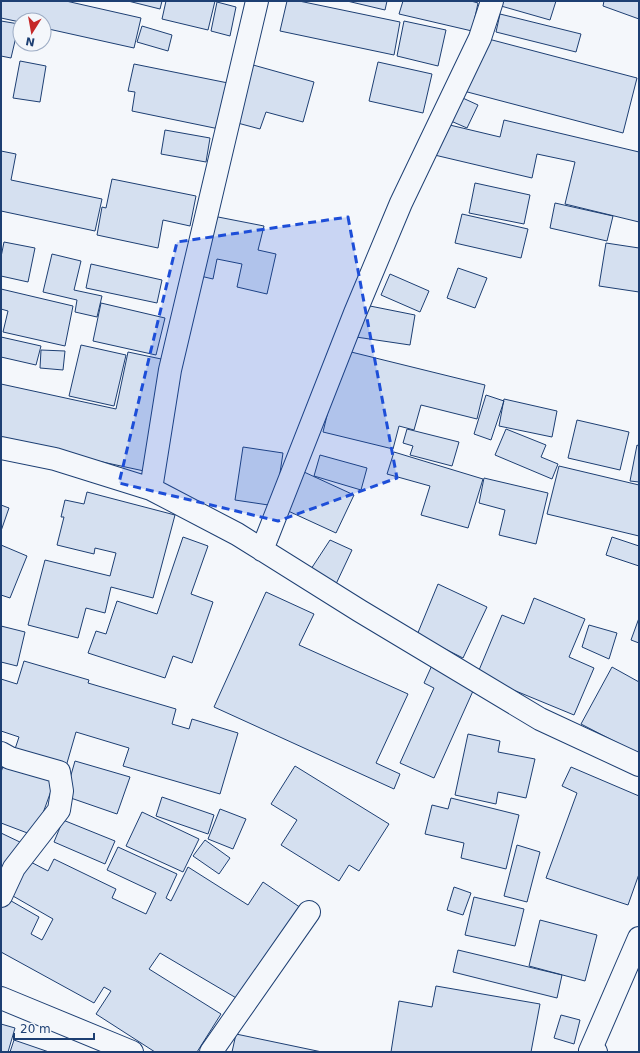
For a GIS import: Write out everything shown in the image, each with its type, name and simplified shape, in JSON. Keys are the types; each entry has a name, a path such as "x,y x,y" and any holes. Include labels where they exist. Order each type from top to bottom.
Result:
{"street":[{"path":"151,489 170,370 256,1"},
{"path":"262,550 355,313 401,203 480,38 492,1"},
{"path":"1,448 55,459 151,489 237,534 360,611 540,719 639,765"},
{"path":"1,753 10,758 59,772 62,792 59,810 14,868 1,896"},
{"path":"211,1052 309,912"},
{"path":"592,1052 639,938"},
{"path":"1,998 132,1052"}],"highlighted area":[{"path":"348,217 397,478 278,521 119,483 177,242"}],"building":[{"path":"1,1 66,1 141,18 134,48 52,30 52,12 12,12 12,20 1,18"},
{"path":"128,1 162,1 160,9"},
{"path":"166,1 215,1 208,30 162,19"},
{"path":"287,1 299,1 400,22 394,55 280,31"},
{"path":"347,1 387,1 385,10"},
{"path":"403,1 471,1 478,3 472,31 399,14"},
{"path":"503,1 556,1 550,20 501,6"},
{"path":"604,1 639,1 639,19 603,6"},
{"path":"217,2 236,7 230,36 211,31"},
{"path":"500,14 581,34 576,52 496,32"},
{"path":"1,21 12,23 12,52 11,58 1,56"},
{"path":"404,21 446,30 438,66 397,56"},
{"path":"142,26 172,35 168,51 137,42"},
{"path":"477,36 637,78 623,133 456,89"},
{"path":"20,61 46,66 40,102 13,98"},
{"path":"378,62 432,74 423,113 369,101"},
{"path":"246,63 314,82 303,122 266,112 260,129 230,121"},
{"path":"134,64 233,84 224,130 132,111 135,92 128,91"},
{"path":"454,94 478,105 467,128 444,118"},
{"path":"504,120 639,152 639,222 565,204 575,162 537,154 532,178 426,153 433,121 500,137"},
{"path":"165,130 210,138 206,162 161,154"},
{"path":"1,151 16,154 11,180 102,199 95,231 1,211"},
{"path":"112,179 196,196 190,226 163,220 158,248 97,235 102,207 106,208"},
{"path":"475,183 530,195 524,224 469,213"},
{"path":"555,203 613,216 607,241 550,228"},
{"path":"462,214 528,229 521,258 455,243"},
{"path":"213,216 264,226 258,250 276,254 267,294 237,287 242,264 217,259 213,279 196,275"},
{"path":"4,242 35,248 28,282 1,276 1,257"},
{"path":"606,243 639,248 639,292 599,286"},
{"path":"52,254 81,261 74,290 102,296 97,317 75,312 77,300 43,292"},
{"path":"91,264 162,280 157,303 86,288"},
{"path":"458,268 487,278 475,308 447,298"},
{"path":"390,274 429,291 420,312 381,295"},
{"path":"1,289 73,306 65,346 3,332 8,311 1,309"},
{"path":"101,303 165,318 156,355 93,341"},
{"path":"360,304 415,315 410,345 356,337"},
{"path":"1,337 41,346 36,365 1,357"},
{"path":"81,345 126,355 114,406 69,396"},
{"path":"41,350 65,351 63,370 40,368"},
{"path":"343,350 485,385 477,419 421,405 414,430 399,426 393,449 323,432"},
{"path":"128,352 166,360 144,471 1,440 1,384 116,409"},
{"path":"486,395 504,401 491,440 474,434"},
{"path":"504,399 557,411 552,437 499,426"},
{"path":"577,420 629,432 620,470 568,458"},
{"path":"407,429 459,442 452,466 410,455 413,446 403,443"},
{"path":"506,429 546,445 541,457 558,464 552,479 495,455"},
{"path":"637,445 639,446 639,482 630,481"},
{"path":"243,447 283,453 275,506 235,500"},
{"path":"394,452 483,479 468,528 421,515 430,486 387,474"},
{"path":"320,455 367,468 361,490 314,476"},
{"path":"559,466 639,485 639,536 547,514"},
{"path":"304,472 354,495 336,533 286,510"},
{"path":"484,478 548,493 536,544 499,535 505,510 479,503"},
{"path":"87,492 175,515 153,598 111,587 105,613 86,608 78,638 28,625 45,560 110,576 116,553 95,548 94,554 57,545 64,517 61,517 65,500 84,504"},
{"path":"1,505 9,508 1,531"},
{"path":"183,537 208,546 191,594 213,602 192,663 173,656 165,678 88,653 96,631 106,634 117,601 157,614"},
{"path":"612,537 639,546 639,566 606,555"},
{"path":"330,540 352,550 336,584 311,569"},
{"path":"1,545 27,556 10,598 1,595"},
{"path":"438,584 487,607 463,658 417,635"},
{"path":"266,592 314,614 299,645 408,694 376,763 400,774 394,789 214,707"},
{"path":"534,598 585,619 569,657 594,668 574,715 477,675 502,615 524,624"},
{"path":"639,618 639,643 631,640"},
{"path":"589,625 617,633 609,659 582,647"},
{"path":"1,626 25,632 17,666 1,662"},
{"path":"24,661 89,680 88,683 176,709 172,724 189,729 192,719 238,733 220,794 123,766 129,748 76,732 65,770 13,755 19,737 1,731 1,679 17,684"},
{"path":"433,663 477,682 434,778 400,763 434,688 424,683"},
{"path":"612,667 639,682 639,754 581,724"},
{"path":"468,734 500,741 498,752 535,759 526,798 498,792 496,804 455,795"},
{"path":"5,761 55,780 43,813 30,834 1,823 1,772"},
{"path":"75,761 130,777 117,814 65,796"},
{"path":"295,766 389,824 359,871 349,865 339,881 281,845 297,820 271,804"},
{"path":"571,767 639,796 639,874 628,905 546,878 577,793 562,786"},
{"path":"162,797 214,815 208,834 156,816"},
{"path":"451,798 519,815 506,869 461,858 464,843 425,834 432,805 448,809"},
{"path":"220,809 246,819 233,849 208,839"},
{"path":"142,812 199,839 183,872 126,846"},
{"path":"63,820 115,841 105,864 54,842"},
{"path":"1,833 24,844 10,873 1,868"},
{"path":"205,840 230,858 219,874 193,856"},
{"path":"517,845 540,852 527,902 504,896"},
{"path":"118,847 177,874 166,898 171,901 188,867 248,905 263,882 301,908 238,999 160,953 149,969 221,1014 197,1052 155,1052 96,1014 111,991 104,987 94,1003 1,952 1,906 6,898 39,917 31,934 42,940 53,919 6,892 25,859 48,871 54,859 116,889 112,898 146,914 156,893 107,870"},
{"path":"454,887 471,893 463,915 447,910"},
{"path":"474,897 524,909 515,946 465,935"},
{"path":"540,920 597,935 585,981 529,966"},
{"path":"458,950 562,975 557,998 453,972"},
{"path":"436,986 540,1004 531,1052 391,1052 399,1001 432,1007"},
{"path":"561,1015 580,1020 574,1044 554,1038"},
{"path":"1,1024 15,1028 8,1052 1,1052"},
{"path":"236,1034 322,1052 232,1052"},
{"path":"14,1040 49,1052 10,1052"}]}
